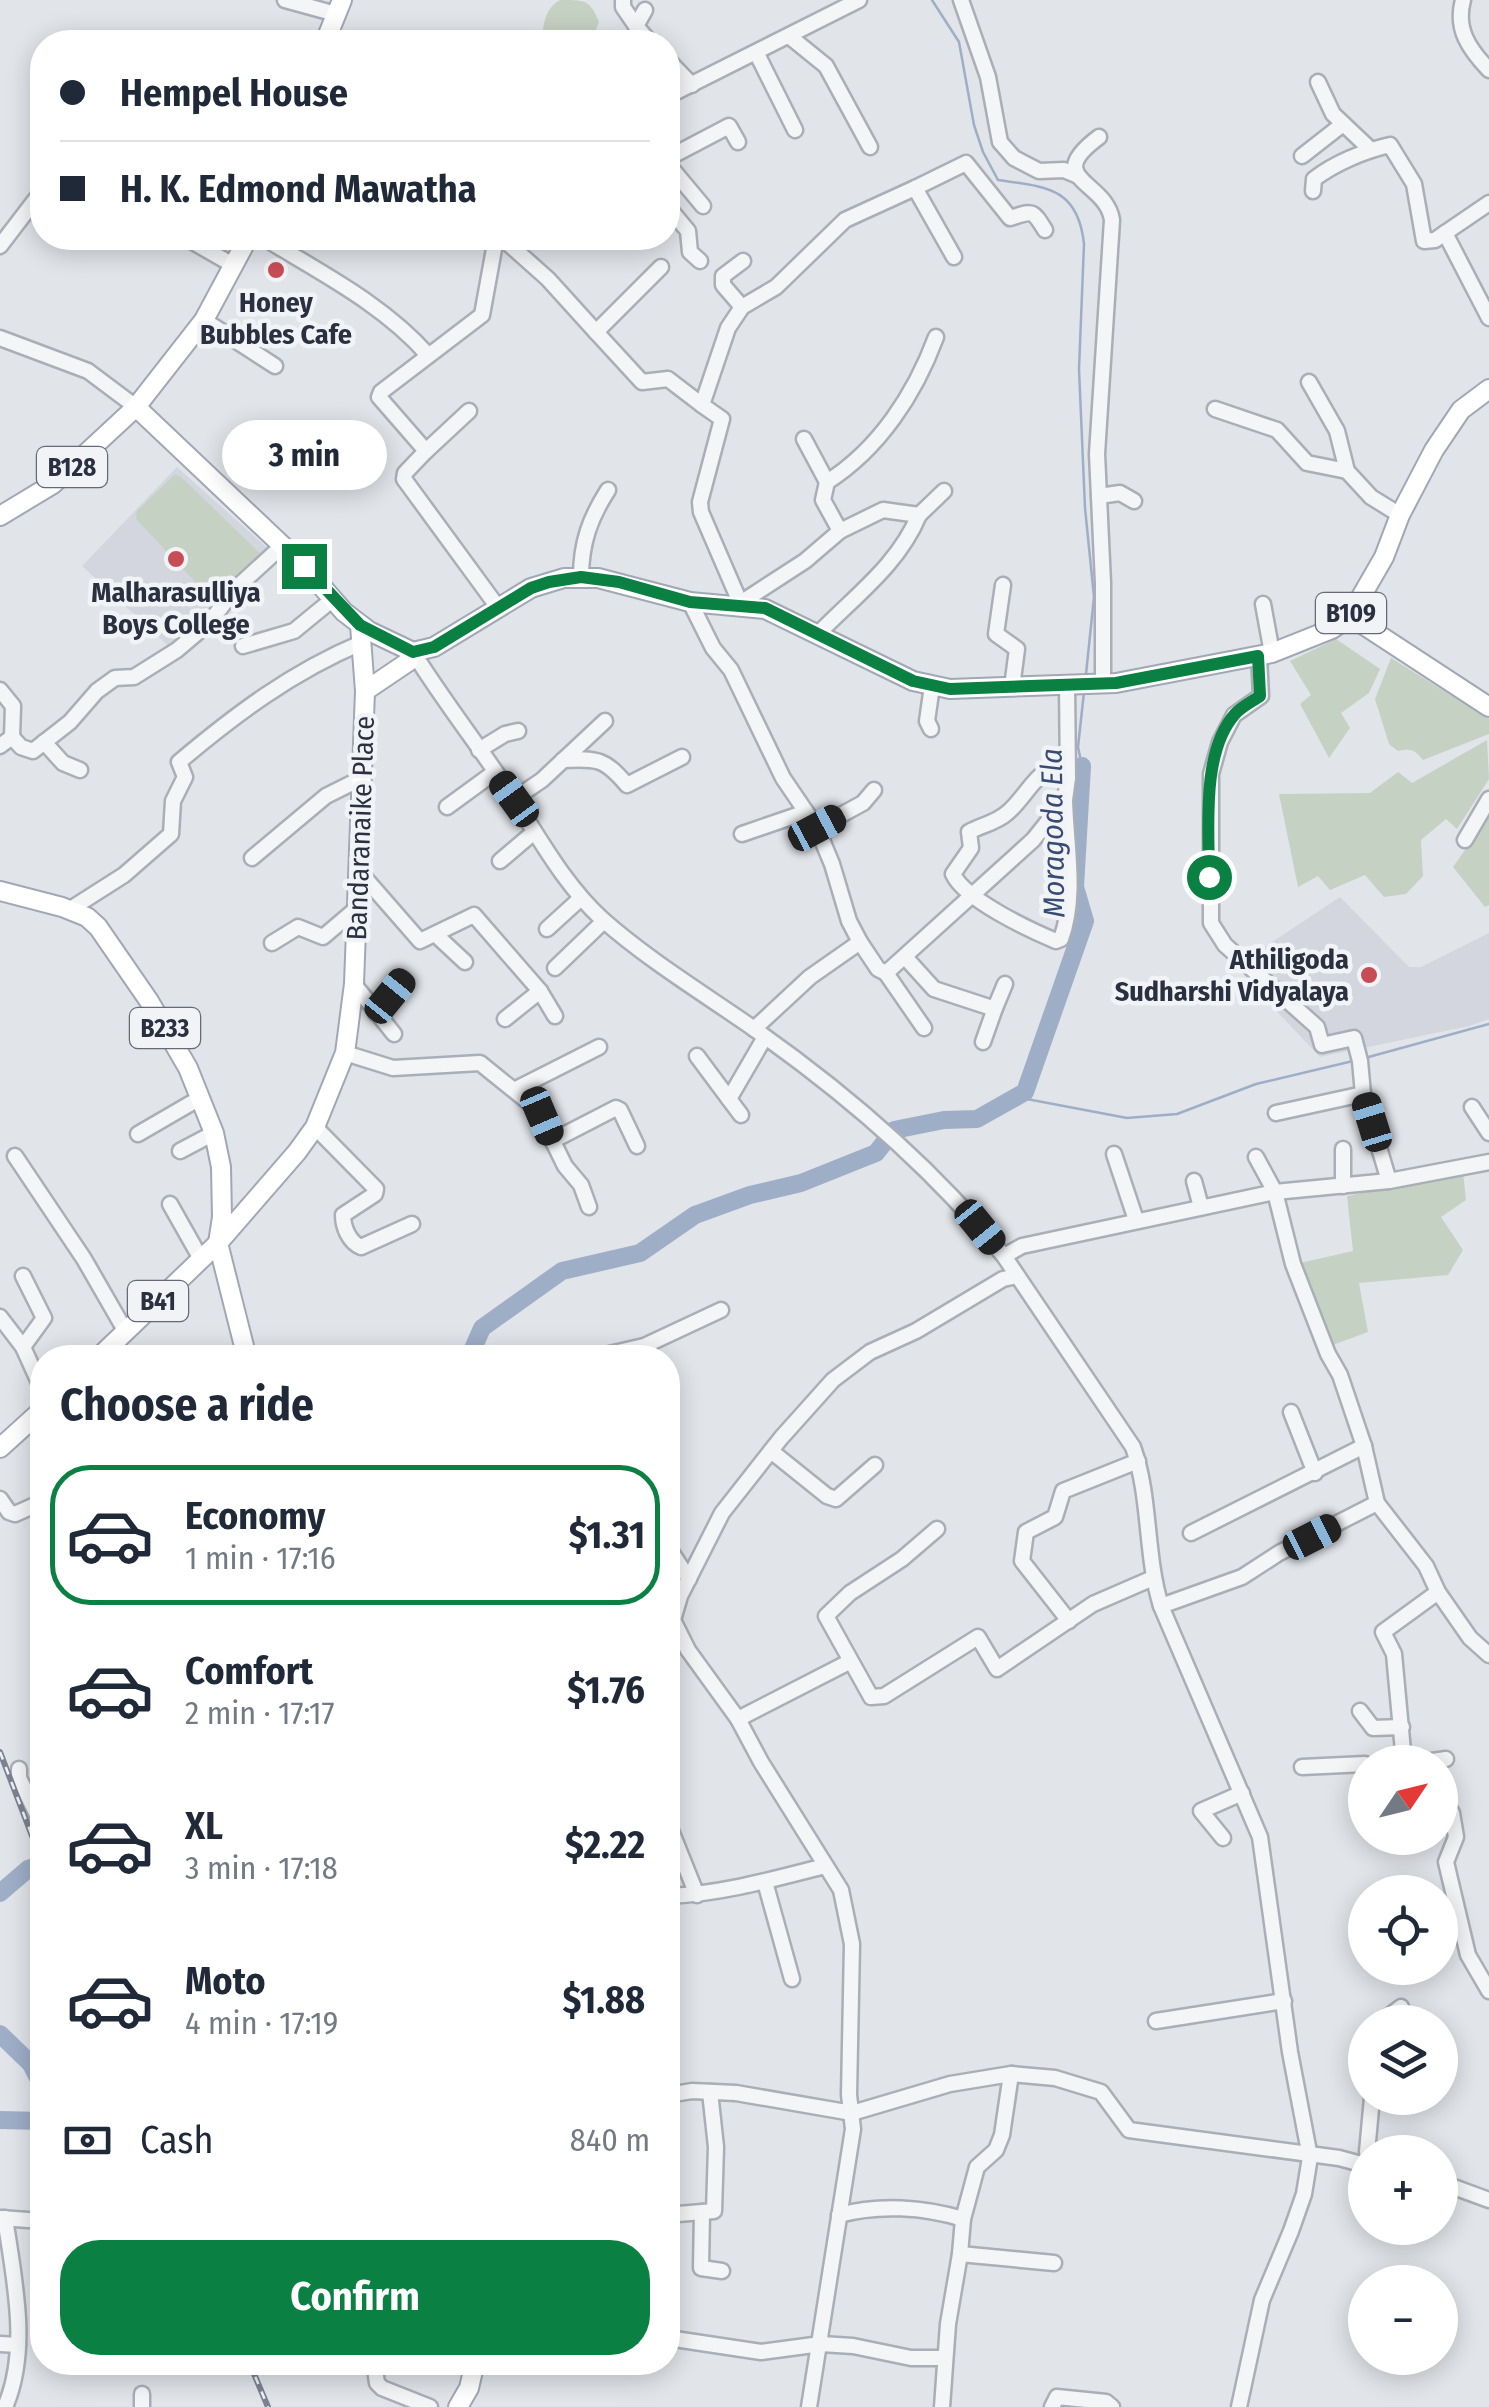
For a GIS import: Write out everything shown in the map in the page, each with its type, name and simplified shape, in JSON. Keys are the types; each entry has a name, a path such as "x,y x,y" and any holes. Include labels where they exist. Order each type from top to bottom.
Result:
{"main road":[{"name":"B128","path":"0,516 52,484 136,407 204,320 241,250"},
{"name":"B109","path":"413,652 434,647 497,606 549,582 581,577 619,582 690,602 765,608 874,663 932,686 986,690 1101,684 1265,654 1332,628 1350,616 1384,557 1400,515 1434,450 1462,410 1489,388"},
{"path":"136,407 282,546 333,599 360,634 413,652 408,662 365,692"},
{"path":"1350,616 1488,705"},
{"name":"Bandaranaike Place","path":"112,1345 218,1243 315,1127 345,1052 354,984 362,778 365,692 360,634"},
{"name":"B233","path":"0,891 86,918 109,940 174,1042 214,1133 221,1167 218,1243"},
{"path":"218,1243 244,1345"},
{"path":"0,1448 30,1424"},
{"path":"458,2407 470,2398"}],"street":[{"path":"286,0 303,7 339,7"},
{"path":"623,0 622,7 640,30"},
{"path":"680,90 860,0"},
{"path":"961,0 988,78 1000,142 1014,158 1040,171 1064,170 1076,175 1110,208 1097,454 1101,684"},
{"path":"1464,0 1458,17 1464,35 1489,70"},
{"path":"636,26 645,10"},
{"path":"789,36 826,66 870,147"},
{"path":"757,54 795,130"},
{"path":"680,72 692,85"},
{"path":"1318,82 1333,114 1371,150"},
{"path":"1302,156 1343,124"},
{"path":"680,154 728,126 738,142"},
{"path":"1076,175 1074,165 1080,152 1099,137"},
{"path":"1313,190 1314,179 1323,172 1390,145 1414,184 1424,241 1435,240 1489,203"},
{"path":"702,405 728,328 742,307 776,287 845,220 966,162 1010,218 1035,213 1045,230"},
{"path":"680,177 702,206"},
{"path":"915,188 954,257"},
{"path":"0,246 30,207"},
{"path":"680,222 688,232 690,252 700,260"},
{"path":"1445,233 1489,318"},
{"path":"208,250 233,264"},
{"path":"283,250 391,318 428,355"},
{"path":"426,452 379,397 380,392 482,315 496,250"},
{"path":"514,250 548,278 642,382 668,379 722,419 700,502 701,512 742,607"},
{"path":"742,307 723,285 723,276 743,261"},
{"path":"596,332 661,267"},
{"path":"204,320 275,366"},
{"path":"840,530 822,500 827,482 849,468 910,398 936,337"},
{"path":"0,338 88,371 136,407"},
{"path":"1309,382 1337,431 1347,470 1371,497 1400,515"},
{"path":"1215,409 1277,430 1307,463 1347,470"},
{"path":"469,411 405,473 404,479 497,606"},
{"path":"804,439 827,482"},
{"path":"581,577 581,550 593,512 608,490"},
{"path":"819,633 888,568 920,515 944,491"},
{"path":"1099,496 1120,493 1134,501"},
{"path":"742,607 748,598 806,561 840,530 882,510 920,515"},
{"path":"0,690 12,706 6,742 33,751 115,678 134,677 177,650 210,622 234,590 282,546"},
{"path":"1004,586 996,634 1018,649 1012,687"},
{"path":"243,646 294,631 333,599"},
{"path":"690,602 713,648 731,670 783,778 817,828 848,922 878,969 886,973 924,1028"},
{"path":"1264,604 1265,654 1260,696 1234,714 1210,774 1211,924 1225,945 1317,1027 1322,1044 1354,1038 1363,1094 1390,1180"},
{"path":"69,910 124,875 172,834 174,801 185,777 180,762 272,688 360,634"},
{"path":"413,652 581,898 604,921 760,1033 870,1119 908,1154 1004,1256 1133,1447 1147,1513 1152,1578 1161,1606 1260,1837 1298,2103 1310,2157 1292,2231 1262,2300 1239,2407"},
{"path":"1068,778 1046,770 1002,818 968,832 971,848 953,874 954,880 973,895 1056,941 1062,939 1067,924 1069,890 1065,800 1068,778 1070,685"},
{"path":"931,729 928,721 932,686"},
{"path":"514,799 542,780 605,722"},
{"path":"479,750 505,734 518,732"},
{"path":"44,742 63,763 80,770"},
{"path":"563,760 606,762 627,784 682,757"},
{"path":"447,807 495,772"},
{"path":"252,858 326,796 362,778"},
{"path":"817,828 864,803 874,790"},
{"path":"1465,840 1489,799"},
{"path":"886,973 1034,840 1065,800"},
{"path":"742,834 806,812"},
{"path":"500,861 533,833"},
{"path":"358,870 420,940 474,915 540,991 555,1016"},
{"path":"547,928 581,898"},
{"path":"272,943 298,927 323,936 356,908"},
{"path":"555,968 604,921"},
{"path":"436,935 465,962"},
{"path":"729,1099 760,1033 810,977 860,942"},
{"path":"904,957 934,989 995,1008"},
{"path":"376,1013 403,979"},
{"path":"354,984 394,1034"},
{"path":"983,1042 1005,984"},
{"path":"505,1019 540,991"},
{"path":"516,1089 600,1047"},
{"path":"345,1052 393,1068 480,1062 516,1089 542,1116 589,1206"},
{"path":"697,1056 742,1115"},
{"path":"1276,1113 1363,1094"},
{"path":"138,1134 200,1098"},
{"path":"552,1141 616,1108 637,1146"},
{"path":"1472,1108 1489,1133"},
{"path":"315,1127 376,1190 376,1194 343,1215 343,1223 356,1244 361,1246 412,1224"},
{"path":"180,1151 214,1133"},
{"path":"1343,1186 1344,1149"},
{"path":"1114,1154 1136,1220"},
{"path":"15,1156 68,1233 126,1332"},
{"path":"1256,1157 1275,1192 1293,1264 1340,1376 1364,1446 1377,1503 1426,1566 1438,1592 1470,1638 1489,1655"},
{"path":"1004,1256 1022,1246 1275,1192 1390,1180 1489,1162"},
{"path":"1194,1181 1201,1208"},
{"path":"170,1204 202,1259"},
{"path":"22,1348 44,1318 23,1276"},
{"path":"680,1599 722,1513 833,1380 870,1352 916,1331 1002,1279 1018,1276"},
{"path":"646,1345 721,1310"},
{"path":"0,1318 30,1364"},
{"path":"1291,1412 1315,1473"},
{"path":"1191,1534 1364,1446"},
{"path":"771,1451 826,1496 836,1499 875,1465"},
{"path":"1069,1621 1022,1561 1026,1532 1055,1517 1063,1490 1138,1461"},
{"path":"0,1499 15,1514 30,1507"},
{"path":"1161,1606 1242,1578 1279,1553 1377,1503"},
{"path":"937,1529 902,1559 850,1593 826,1616 871,1697 884,1696 978,1637 997,1669 1093,1604 1152,1578"},
{"path":"680,1566 689,1579"},
{"path":"1403,1745 1394,1654 1383,1632 1438,1592"},
{"path":"680,1637 738,1719 760,1762 841,1890 852,1944 849,2095 854,2129 809,2407"},
{"path":"738,1719 850,1662"},
{"path":"1360,1711 1374,1728 1402,1727"},
{"path":"1302,1767 1348,1765"},
{"path":"19,1769 30,1800"},
{"path":"1223,1838 1201,1811 1242,1792"},
{"path":"680,1851 697,1895"},
{"path":"1449,1855 1446,1862 1468,1955 1489,1991"},
{"path":"680,1896 764,1882 825,1866"},
{"path":"764,1882 792,1979"},
{"path":"1156,2021 1284,2002"},
{"path":"942,2407 944,2358 963,2219 977,2166 996,2150 1002,2136 1011,2074"},
{"path":"680,2093 776,2098 852,2112 950,2084 1011,2074 1055,2078 1100,2092 1129,2130 1348,2160"},
{"path":"680,2214 714,2211 710,2092"},
{"path":"1458,2189 1489,2200"},
{"path":"840,2215 882,2208 941,2212 963,2219"},
{"path":"702,2212 701,2268 722,2271"},
{"path":"5,2407 12,2390 18,2345 16,2297 3,2218 30,2220"},
{"path":"960,2254 1054,2263"},
{"path":"680,2340 760,2352 821,2344 911,2358 944,2358"},
{"path":"0,2344 18,2345"},
{"path":"376,2375 382,2388 430,2407"},
{"path":"1052,2407 1057,2397 1106,2402 1112,2407"}],"shaded area":[{"name":"Malharasulliya Boys College","path":"177,467 272,552 215,605 175,652 82,566"},
{"name":"Athiligoda Sudharshi Vidyalaya","path":"1340,897 1409,967 1421,967 1489,933 1489,1019 1320,1057 1250,983 1250,962 1257,952"}],"green space":[{"path":"560,0 590,5 599,22 596,30 543,30"},
{"path":"174,475 180,476 264,557 214,602 136,519 137,511"},
{"path":"1336,639 1380,669 1369,693 1341,713 1350,728 1329,758 1300,704 1311,695 1290,661"},
{"path":"1391,658 1489,719 1489,734 1423,760 1412,751 1398,751 1389,744 1375,699"},
{"path":"1487,740 1489,779 1457,829 1446,819 1421,840 1423,876 1406,894 1384,897 1365,875 1330,890 1318,876 1298,887 1279,794 1370,793 1398,772 1412,783"},
{"path":"1489,816 1489,905 1485,907 1453,867"},
{"path":"1463,1172 1466,1200 1441,1217 1463,1250 1448,1275 1359,1283 1368,1332 1330,1346 1300,1263 1353,1251 1347,1196"}],"waterway":[{"name":"Moragoda Ela","path":"932,0 959,42 974,125 998,180 1057,193 1075,211 1081,225 1084,244 1079,369 1085,508 1094,597 1086,674"},
{"name":"Moragoda Ela","path":"1082,766 1078,747 1084,692"},
{"name":"Moragoda Ela","path":"475,1345 482,1328 562,1271 640,1253 695,1215 750,1195 801,1183 876,1153 894,1130 944,1120 977,1119 1025,1092 1085,921 1075,887 1082,766"},
{"path":"1365,1058 1489,1024"},
{"path":"1016,1097 1127,1118 1177,1114 1256,1084 1353,1061"},
{"name":"Moragoda Ela","path":"0,1893 30,1868"},
{"name":"Moragoda Ela","path":"0,2034 30,2063"},
{"name":"Moragoda Ela","path":"0,2120 30,2121"}],"railway":[{"path":"0,1752 30,1831"},
{"path":"254,2375 268,2407"}],"place":[{"name":"Honey Bubbles Cafe","path":"276,270"},
{"name":"Malharasulliya Boys College","path":"176,559"},
{"name":"Athiligoda Sudharshi Vidyalaya","path":"1369,975"}],"route":[{"path":"304,566 360,625 413,652 434,647 531,588 581,577 619,582 690,602 765,608 913,681 950,689 1098,685 1258,656 1260,696 1234,714 1210,774 1209,877"}]}
